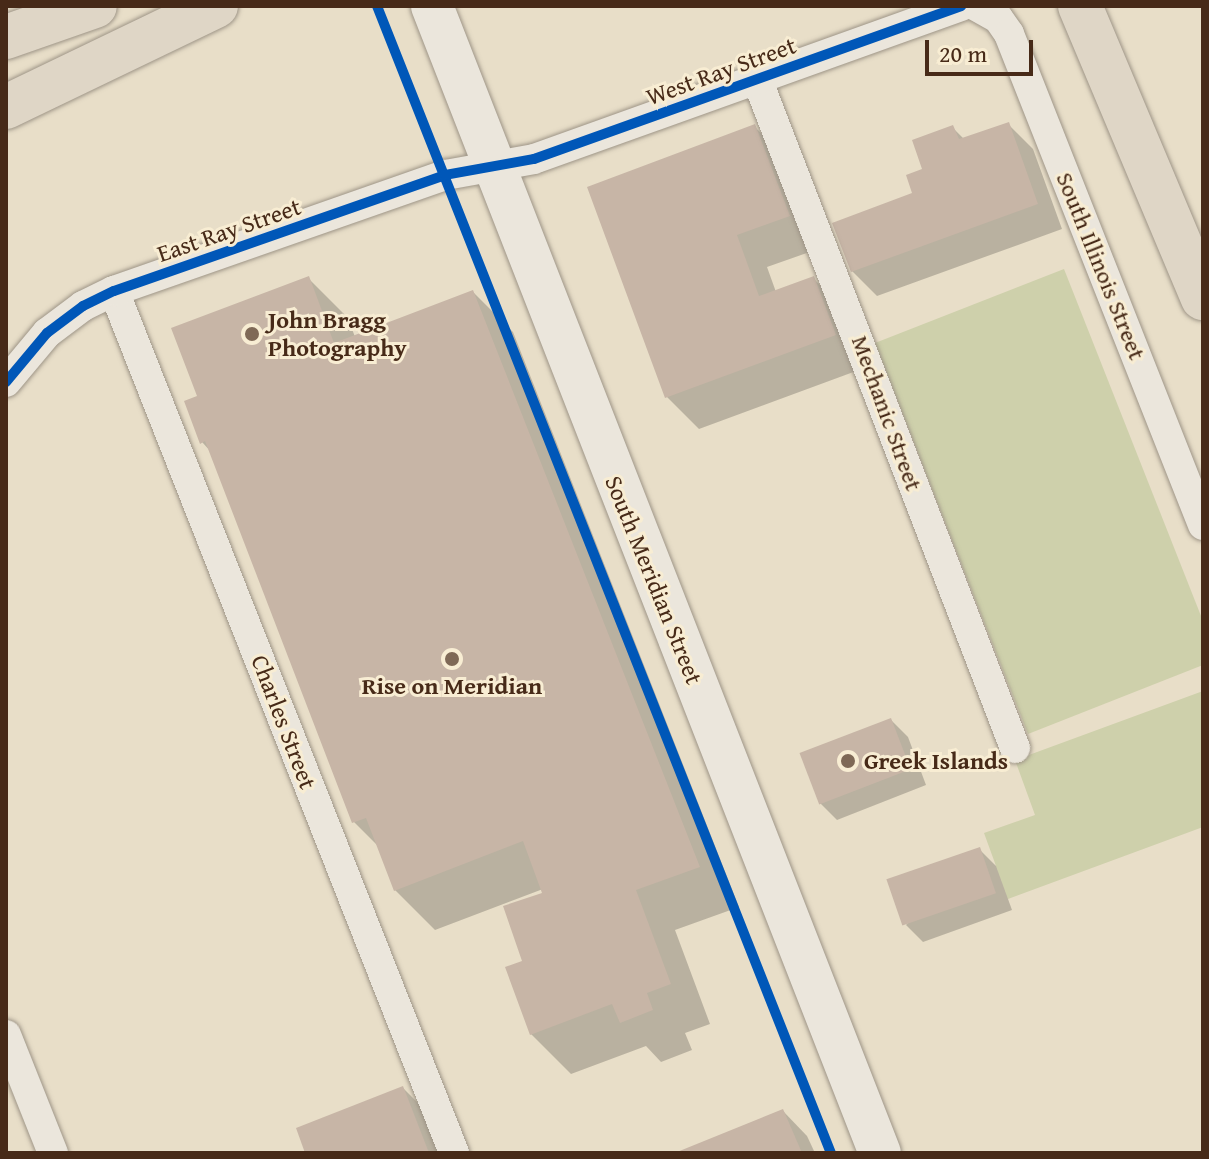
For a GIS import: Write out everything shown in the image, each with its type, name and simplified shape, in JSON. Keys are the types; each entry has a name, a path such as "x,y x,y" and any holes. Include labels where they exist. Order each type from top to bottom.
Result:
{"highway":[{"path":"6,37 95,6"},
{"path":"6,107 216,6"},
{"path":"1080,6 1203,298"}],"main road":[{"name":"South Meridian Street","path":"432,6 880,1153"}],"street":[{"name":"West Ray Street","path":"495,169 973,7"},
{"name":"South Illinois Street","path":"973,7 1009,34 1203,525"},
{"name":"Mechanic Street","path":"757,79 1015,748"},
{"name":"East Ray Street","path":"6,382 47,333 83,306 114,291 445,175 495,169"},
{"name":"Charles Street","path":"114,291 454,1153"},
{"path":"6,1035 53,1153"}],"green space":[{"path":"1064,269 1203,621 1203,665 1028,734 875,343"},
{"path":"1203,691 1203,827 1008,899 984,833 1035,815 1015,760"}],"building":[{"path":"1009,122 1038,204 851,272 832,223 912,193 906,175 922,169 912,140 953,125 959,139"},
{"path":"755,124 790,216 737,235 759,296 814,276 836,335 665,398 587,187"},
{"name":"Rise on Meridian","path":"309,276 334,343 473,290 700,867 636,890 671,984 647,993 653,1010 620,1023 612,1004 530,1035 505,967 522,961 503,906 542,893 523,841 394,891 366,818 352,823 205,441 200,444 184,401 197,396 171,328"},
{"path":"891,718 911,769 819,804 800,753"},
{"path":"980,847 996,893 902,926 886,879"},
{"path":"403,1086 429,1153 305,1153 296,1128"},
{"path":"783,1109 802,1153 677,1153 677,1152"}],"cycle path":[{"path":"377,6 831,1153"},
{"path":"6,382 47,333 83,306 114,291 445,175 534,159 961,6"}],"place":[{"name":"John Bragg Photography","path":"252,334"},
{"name":"Rise on Meridian","path":"452,659"},
{"name":"Greek Islands","path":"848,761"}]}
